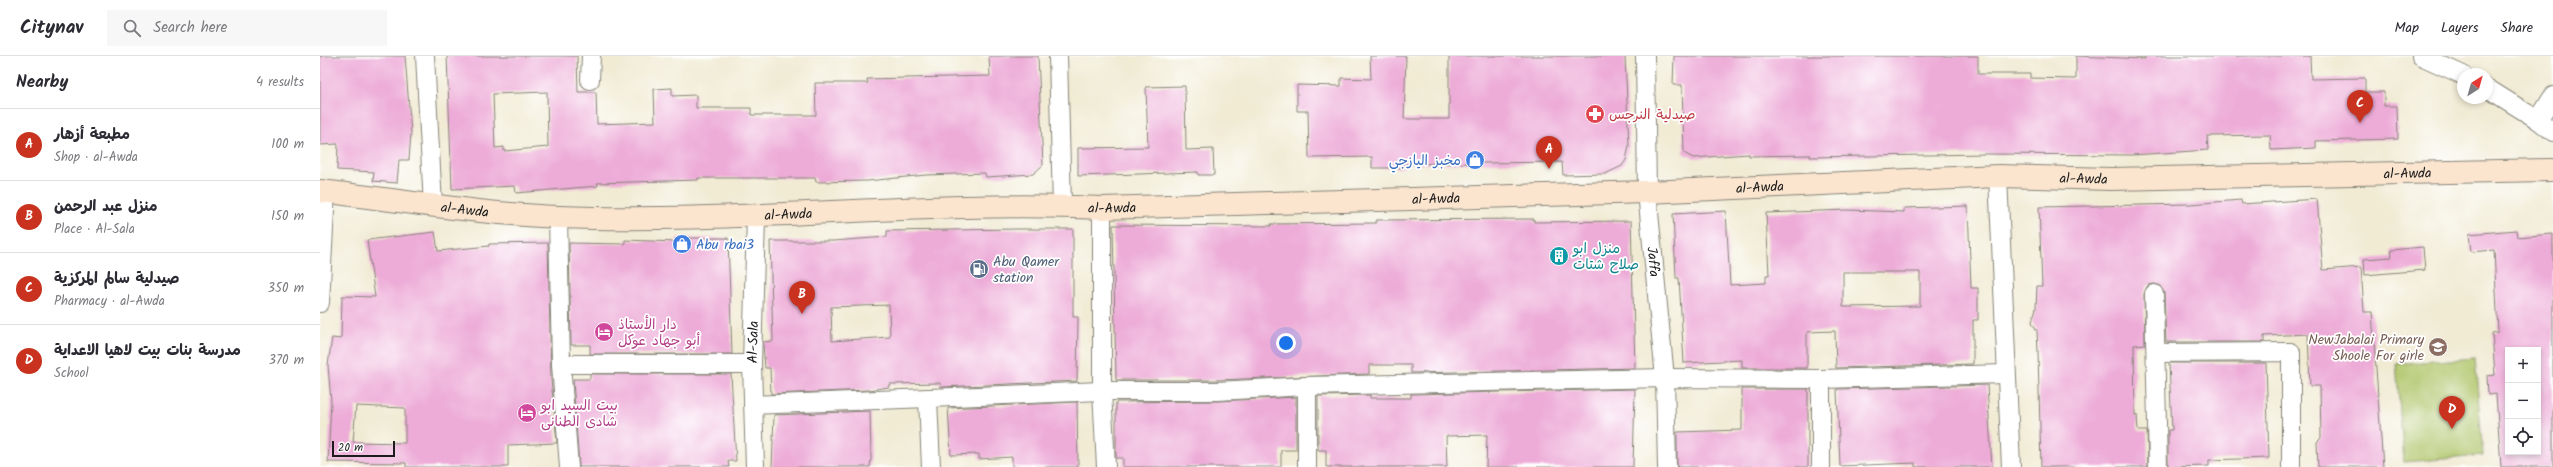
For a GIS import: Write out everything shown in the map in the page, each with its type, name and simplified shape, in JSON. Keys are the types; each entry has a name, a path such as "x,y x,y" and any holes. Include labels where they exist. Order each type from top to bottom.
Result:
{"main road":[{"name":"al-Awda","path":"323,191 433,206 558,217 756,217 935,209 1062,206 1102,208 1647,192 1998,176 2111,179 2553,170"}],"street":[{"path":"425,56 433,206"},
{"path":"590,80 591,56"},
{"path":"1058,56 1062,206"},
{"name":"Jaffa","path":"1646,56 1647,192 1665,378 1666,467"},
{"path":"2421,56 2457,72"},
{"path":"2493,92 2538,120 2553,132"},
{"path":"2538,120 2553,96"},
{"path":"1998,176 2010,467"},
{"path":"320,303 323,191"},
{"path":"1102,208 1102,391 1106,467"},
{"path":"558,217 560,364 569,467"},
{"name":"Al-Sala","path":"754,467 752,364 756,217"},
{"path":"2154,294 2158,467"},
{"path":"2156,353 2291,352 2291,467"},
{"path":"560,364 752,364"},
{"path":"753,405 1102,391 1217,391 1307,386 1665,378 1821,379 2006,374"},
{"path":"1821,379 1821,467"},
{"path":"1307,386 1307,467"},
{"path":"928,399 931,467"}],"green space":[{"path":"2475,358 2483,456 2404,462 2396,364"}],"building":[{"path":"320,56 405,56 411,133 409,160 399,160 397,183 373,181 374,172 337,170 338,144 320,145"},
{"path":"447,56 577,56 578,92 596,92 597,124 655,122 654,89 672,88 672,96 696,95 696,108 751,108 751,115 816,115 815,83 868,83 867,79 990,76 989,56 1038,56 1043,165 1033,174 986,177 985,173 926,175 867,181 816,182 815,178 698,178 698,180 597,183 598,186 516,193 515,186 452,189","holes":["547,92 548,147 504,151 504,147 495,148 493,94"]},
{"path":"1370,56 1406,56 1404,119 1449,119 1449,56 1625,56 1629,146 1626,160 1622,166 1605,174 1563,175 1562,162 1403,164 1403,168 1372,168 1372,157 1309,158 1308,111 1297,111 1297,85 1341,86 1341,78 1371,79"},
{"path":"1674,56 1978,56 1978,74 2030,74 2030,78 2076,79 2076,56 2145,59 2145,56 2310,56 2311,79 2365,78 2365,92 2384,92 2384,106 2397,106 2398,139 2316,141 2316,148 2271,150 2270,135 2207,136 2208,150 2132,155 1985,154 1810,157 1810,155 1749,156 1749,154 1693,158 1684,153 1682,85 1673,85"},
{"path":"1185,86 1186,150 1213,149 1214,175 1198,175 1198,172 1078,176 1078,148 1148,147 1146,87"},
{"path":"2317,199 2323,270 2361,267 2364,312 2372,312 2383,467 2318,467 2317,442 2321,438 2320,386 2310,386 2308,334 2264,336 2264,342 2166,342 2164,293 2159,285 2154,284 2148,285 2144,294 2145,344 2134,345 2135,416 2137,415 2138,431 2147,431 2148,467 2041,467 2037,331 2032,322 2036,308 2037,286 2042,286 2039,207 2190,204 2241,200 2242,204"},
{"path":"1968,206 1971,288 1978,288 1978,320 1973,320 1973,364 1836,368 1835,331 1807,332 1807,368 1742,368 1742,360 1684,363 1679,278 1676,278 1673,214 1726,211 1730,285 1766,283 1766,275 1769,275 1766,213 1847,210 1904,212 1904,208","holes":["1843,272 1920,272 1920,306 1843,307"]},
{"path":"1534,219 1534,222 1631,221 1635,368 1411,373 1411,365 1369,365 1369,374 1217,380 1116,380 1113,225 1271,226 1271,224 1376,223 1376,220"},
{"path":"1073,229 1073,317 1078,317 1077,381 941,387 940,383 889,384 889,387 869,390 771,394 770,368 765,368 763,344 763,342 773,341 770,241 833,241 887,237 887,231","holes":["889,305 890,337 832,341 831,307"]},
{"path":"2516,230 2517,237 2553,234 2553,467 2501,467 2496,394 2488,395 2487,376 2495,375 2492,333 2498,332 2494,250 2471,252 2469,234"},
{"path":"435,232 438,251 489,246 489,244 548,243 551,379 557,443 508,445 508,467 406,467 406,463 328,462 331,402 328,365 332,338 341,339 342,296 375,297 367,240","holes":["356,406 405,408 405,443 353,442"]},
{"path":"677,238 728,238 732,354 590,354 590,345 571,345 569,243 625,244 625,240 677,242"},
{"path":"2423,247 2425,270 2365,275 2364,259 2392,257 2391,250"},
{"path":"2169,363 2266,363 2269,458 2209,460 2209,466 2168,467 2168,430 2172,430"},
{"path":"590,374 731,374 736,461 728,461 729,467 579,467 573,379 590,379"},
{"path":"1987,385 1992,467 1915,467 1915,463 1840,466 1837,389"},
{"path":"1635,389 1633,467 1486,467 1487,435 1446,436 1447,467 1326,467 1326,450 1318,450 1318,396 1370,395 1370,398 1411,398 1411,394"},
{"path":"1742,389 1808,389 1808,467 1677,467 1677,432 1742,430"},
{"path":"1296,397 1296,450 1281,450 1281,467 1123,467 1123,458 1116,458 1116,402 1218,401"},
{"path":"1077,402 1078,467 1012,467 1012,457 979,459 979,454 951,455 948,408"},
{"path":"870,411 870,467 772,467 774,415"}],"place":[{"name":"صيدلية النرجس","path":"1595,114"},
{"name":"صيدلية سالم المركزية","path":"2360,123"},
{"name":"مخبز اليازجي","path":"1475,160"},
{"name":"مطبعة أزهار","path":"1549,169"},
{"name":"Abu rbai3","path":"682,244"},
{"name":"منزل ابو صلاح شتات","path":"1559,256"},
{"name":"Abu Qamer station","path":"979,269"},
{"name":"منزل عبد الرحمن","path":"802,314"},
{"name":"دار الأستاذ أبو جهاد عوكل","path":"604,332"},
{"name":"NewJabalai Primary Shoole For girle","path":"2438,347"},
{"name":"بيت السيد ابو شادى الطنانى","path":"527,413"},
{"name":"مدرسة بنات بيت لاهيا الاعداية","path":"2452,429"}]}
